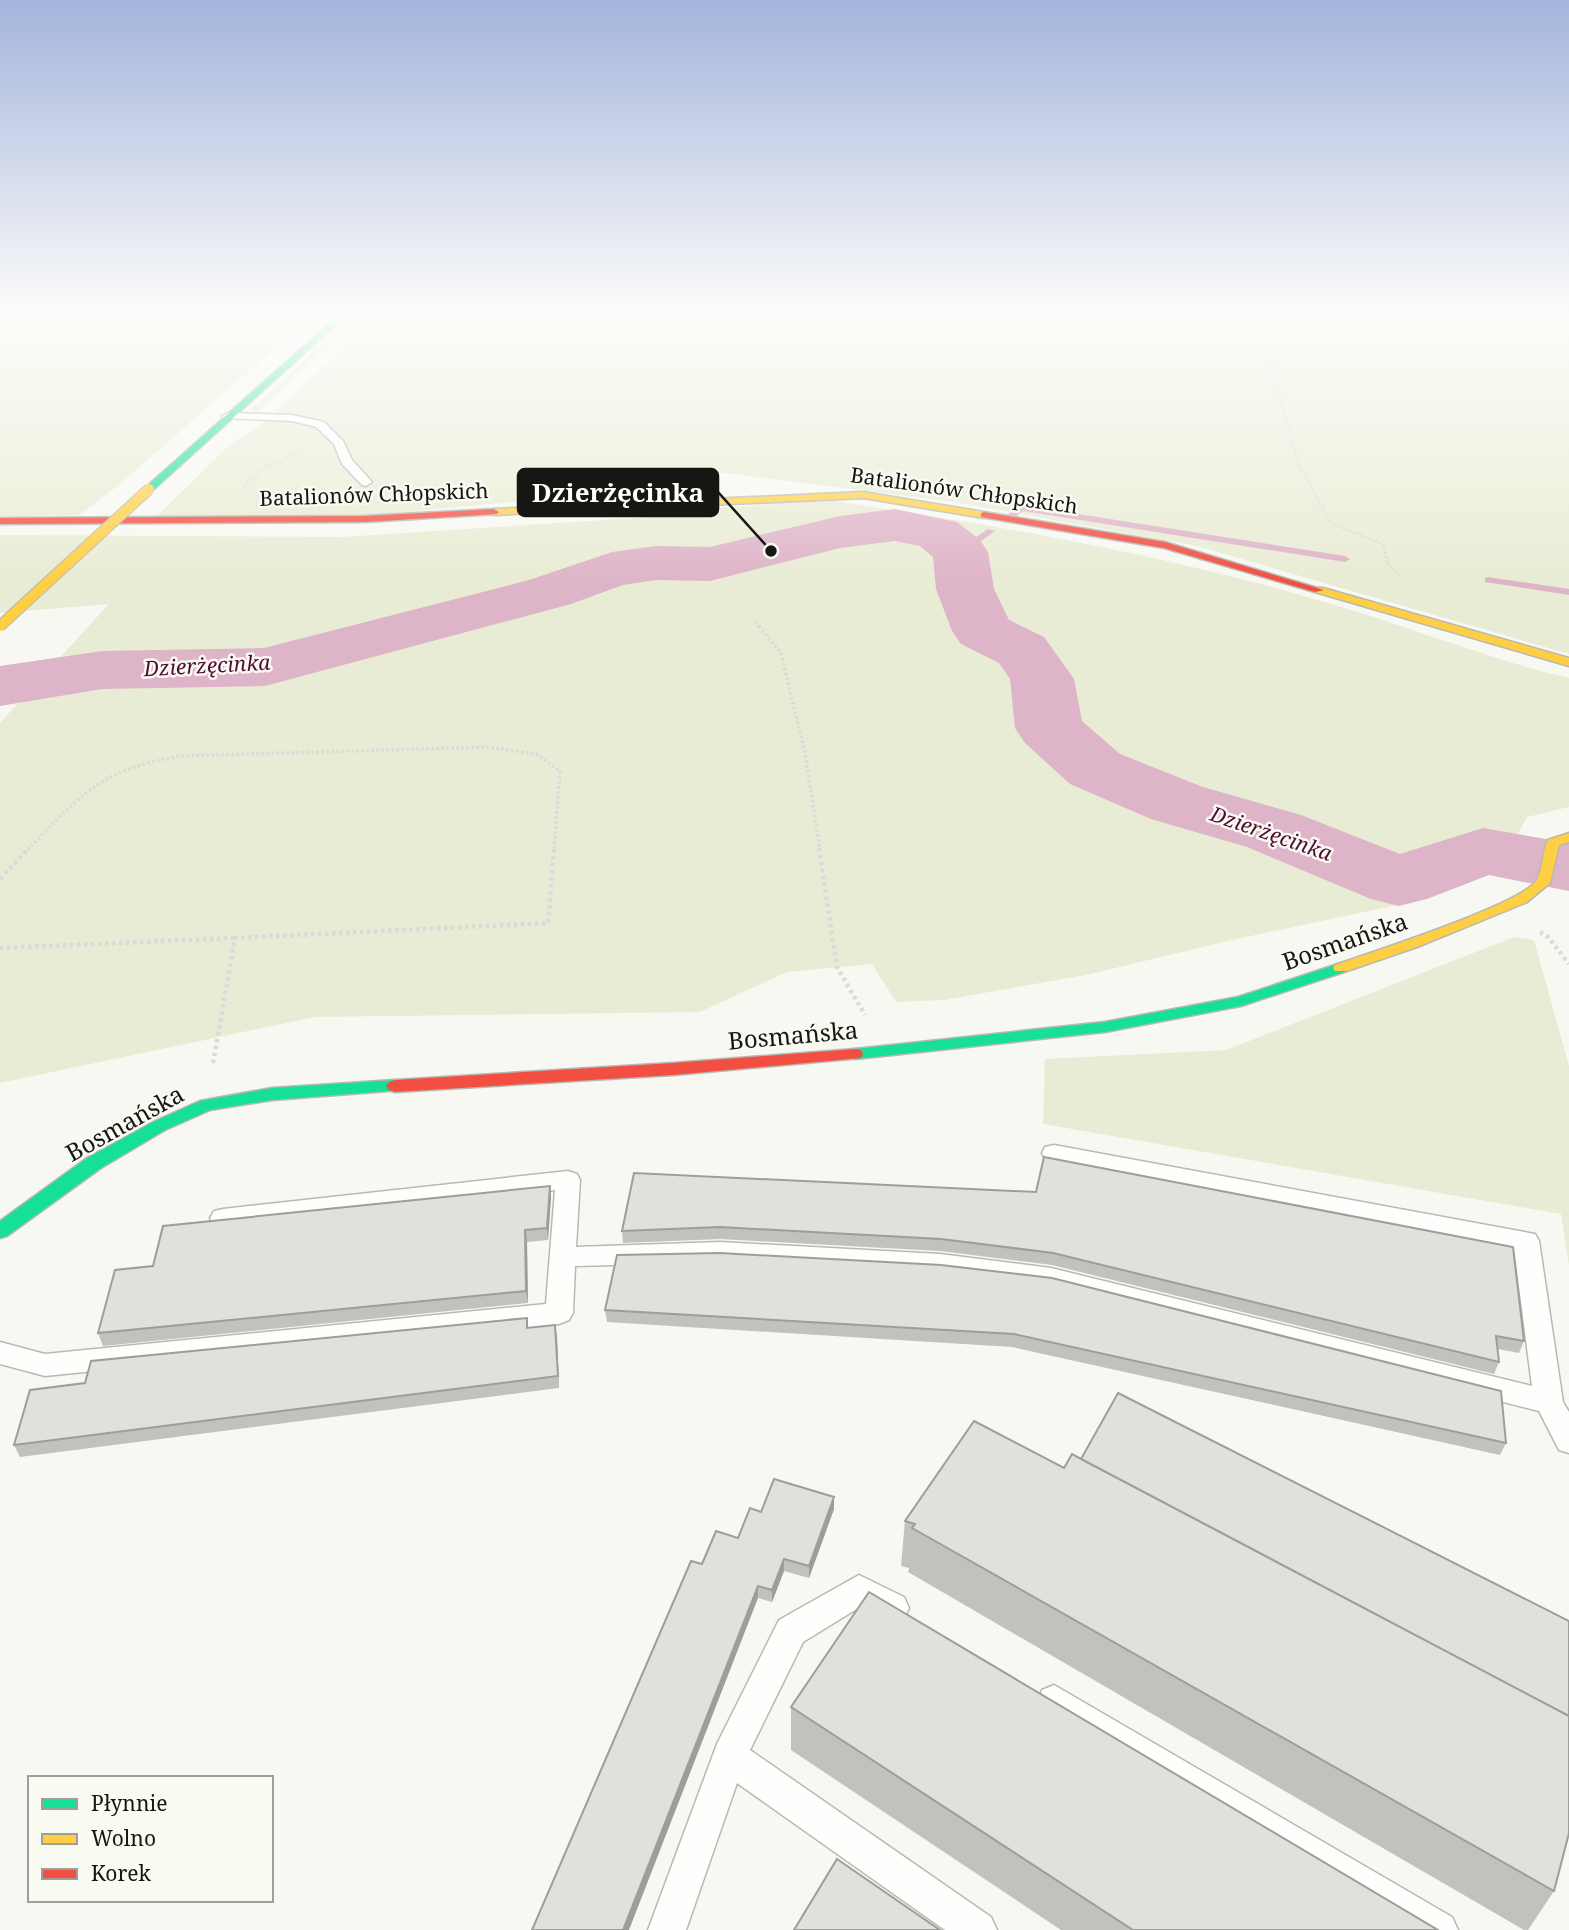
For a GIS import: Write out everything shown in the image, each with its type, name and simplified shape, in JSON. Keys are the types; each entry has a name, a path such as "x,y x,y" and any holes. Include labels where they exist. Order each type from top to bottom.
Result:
{"street":[{"path":"0,625 243,403"},
{"name":"Batalionów Chłopskich","path":"0,521 365,519 863,495 1144,540 1569,662"},
{"name":"Bosmańska","path":"0,1231 94,1163 159,1126 206,1105 272,1094 673,1069 885,1051 1105,1027 1241,1001 1412,944 1522,899 1543,883 1561,840"}],"lane":[{"path":"228,416 308,420 324,426 339,443 346,461 366,482"},
{"path":"1054,1153 1526,1241 1549,1402 1569,1441"},
{"path":"0,1353 45,1365 559,1313 568,1180 223,1218"},
{"path":"563,1257 720,1252 940,1264 1051,1278 1549,1402"},
{"path":"667,1930 729,1756 791,1631 859,1590 916,1620"},
{"path":"1023,1683 1440,1930"},
{"path":"729,1756 978,1930"}],"path":[{"path":"1281,403 1299,466 1331,523 1382,544 1388,565 1436,607 1448,627"},
{"path":"212,520 262,468 288,455 339,443"},
{"path":"755,622 781,653 805,753 837,967 885,1051"},
{"path":"0,879 80,799 113,776 145,763 180,756 488,747 518,749 548,758 560,771 548,923 0,948"},
{"path":"206,1105 235,938"}],"green space":[{"path":"0,403 212,403 116,487 79,515 0,516"},
{"path":"257,403 268,403 257,413 251,409"},
{"path":"285,403 1569,403 1569,654 1197,546 954,502 733,474 708,472 630,491 341,518 155,518 225,449 267,420 289,421 294,415 273,414"},
{"path":"834,501 1147,556 1331,604 1509,662 1569,678 1569,807 1527,817 1501,867 1397,905 1086,975 944,1000 896,1002 872,964 787,972 700,1012 315,1017 0,1083 0,723 109,604 0,613 0,535 342,537 652,517 676,510"},
{"path":"1514,937 1534,940 1569,1066 1569,1266 1561,1214 1043,1124 1045,1059 1226,1050"}],"building":[{"path":"1044,1157 1513,1247 1524,1341 1496,1336 1499,1362 1053,1253 941,1239 720,1227 622,1231 634,1173 1036,1192"},
{"path":"550,1186 547,1228 525,1230 526,1291 98,1333 115,1270 153,1266 163,1226"},
{"path":"720,1253 941,1265 1052,1278 1501,1391 1506,1443 1014,1334 605,1310 617,1255"},
{"path":"527,1318 527,1328 555,1325 558,1376 14,1445 30,1390 85,1383 91,1361"},
{"path":"1118,1393 1569,1621 1569,1716 1081,1459"},
{"path":"974,1421 1064,1468 1072,1454 1569,1716 1569,1833 1554,1891 912,1528 915,1524 905,1521"},
{"path":"774,1479 834,1497 809,1566 784,1559 772,1590 758,1586 623,1930 532,1930 691,1561 702,1564 716,1531 738,1538 750,1508 761,1512"},
{"path":"869,1592 1438,1930 1133,1930 791,1707"},
{"path":"837,1859 940,1930 794,1930"}],"waterway":[{"path":"1010,517 1021,508 1345,559"},
{"name":"Dzierżęcinka","path":"0,686 102,670 265,667 550,592 612,569 656,563 710,564 840,532 895,525 938,534 960,552 965,589 983,631 1022,650 1042,679 1049,728 1095,769 1177,803 1274,831 1399,882 1483,851 1569,867"},
{"path":"960,552 991,531"},
{"path":"1488,580 1569,592"}],"traffic: fast":[{"path":"149,489 245,403"},
{"path":"855,1054 1105,1027 1241,1001 1341,968"},
{"path":"0,1231 94,1163 159,1126 206,1105 272,1094 395,1086"}],"traffic: slow":[{"path":"0,626 149,489"},
{"path":"494,512 863,495 984,515"},
{"path":"1319,590 1569,662"},
{"path":"1341,968 1412,944 1522,899 1543,883 1553,843 1569,837"}],"traffic: jam":[{"path":"0,521 365,519 494,512"},
{"path":"984,515 1165,545 1319,590"},
{"path":"395,1086 673,1069 855,1054"}],"place":[{"name":"Dzierżęcinka","path":"771,551"}]}
